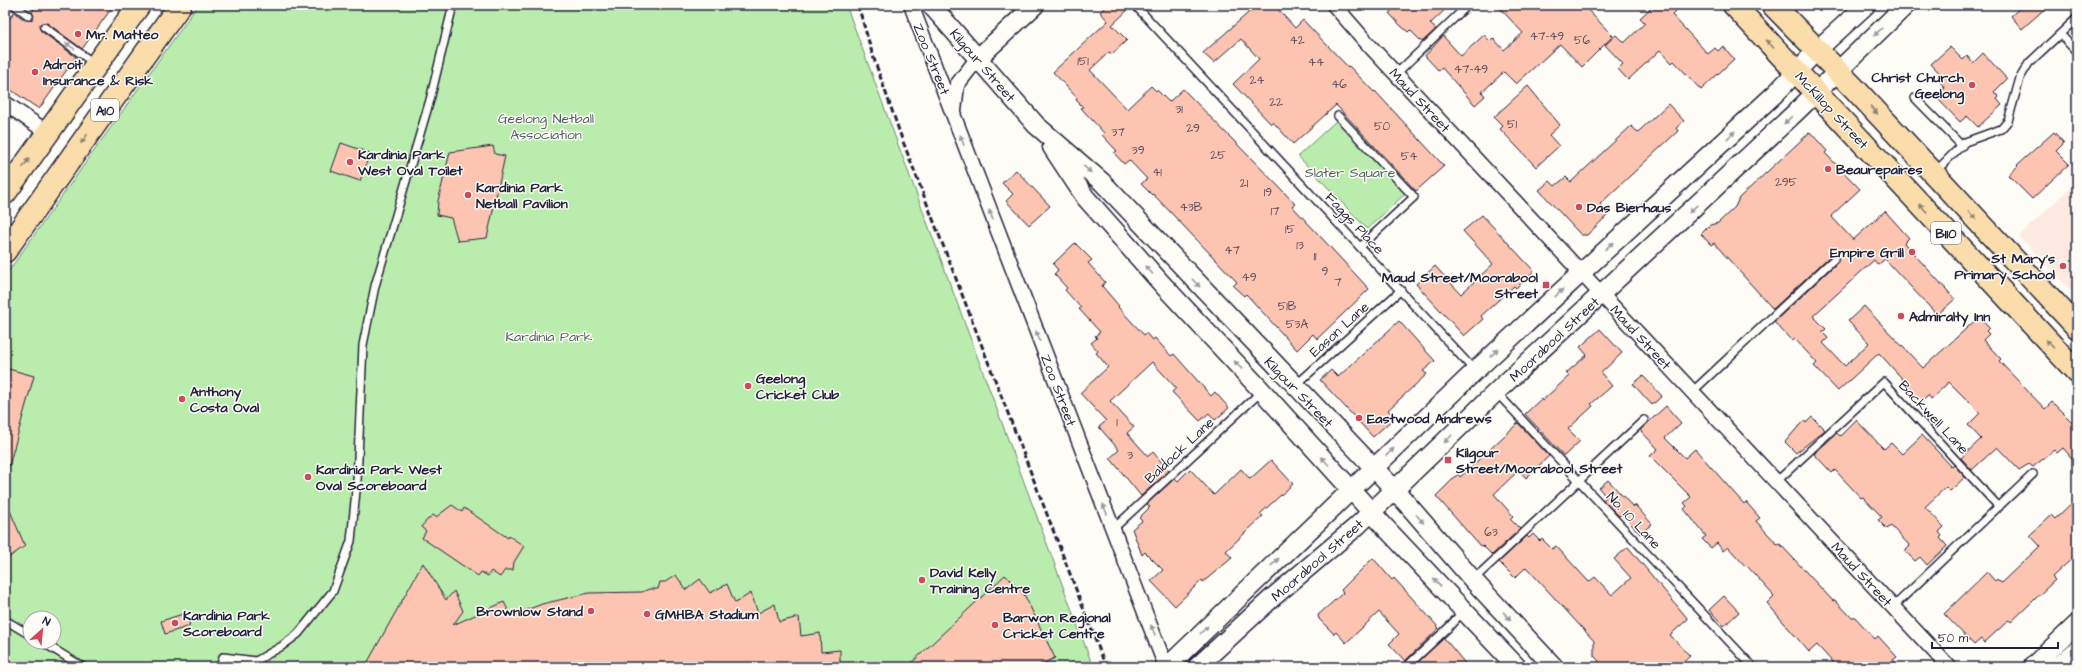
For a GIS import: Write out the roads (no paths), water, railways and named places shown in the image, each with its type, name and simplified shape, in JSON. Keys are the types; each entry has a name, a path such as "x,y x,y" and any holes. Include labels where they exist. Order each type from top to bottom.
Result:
{"highway":[{"name":"A10","path":"5,193 139,5"},
{"name":"A10","path":"5,252 180,5"},
{"name":"McKillop Street","path":"1734,5 2077,372"},
{"name":"B110","path":"1773,5 1838,71 2077,327"}],"street":[{"name":"Zoo Street","path":"911,5 954,113 965,148 1166,667"},
{"name":"Kilgour Street","path":"930,5 1036,125 1102,182 1373,469 1395,490 1473,580 1554,667"},
{"path":"977,59 1035,5"},
{"name":"Maud Street","path":"1334,5 1396,74 1949,667"},
{"name":"Moorabool Street","path":"1166,667 1246,588 1475,371 1580,272 1777,92 1817,50 1866,5"},
{"name":"Moorabool Street","path":"1196,667 1372,512 1496,392 1602,295 1816,93 1906,5"},
{"name":"Zoo Street","path":"954,113 958,85 977,59"},
{"path":"5,103 48,133"},
{"name":"Kilgour Street","path":"1036,125 1085,197 1162,284 1517,667"},
{"path":"1162,284 1182,268"},
{"path":"1262,391 1289,380"},
{"path":"2032,667 2077,624"},
{"path":"2058,667 2077,650"}],"lane":[{"path":"14,5 29,16"},
{"path":"220,667 223,657 256,662 282,646 298,634 333,591 336,584 351,541 357,481 363,345 376,286 430,100 453,5"},
{"name":"Faggs Place","path":"1135,5 1475,371"},
{"path":"1396,74 1468,5"},
{"path":"1934,174 1965,142 2002,129 2008,121 2020,78 2029,63 2077,18"},
{"path":"44,27 97,65"},
{"path":"2060,34 2077,52"},
{"path":"1915,98 1962,146"},
{"path":"1338,116 1414,197 1360,247"},
{"path":"1692,392 1834,259"},
{"name":"Eason Lane","path":"1289,380 1401,290"},
{"name":"Backwell Lane","path":"1776,482 1884,382 1999,506"},
{"name":"Baldock Lane","path":"1113,529 1262,391"},
{"name":"No. 10 Lane","path":"1496,392 1753,667"},
{"path":"1473,580 1644,420"},
{"path":"1893,607 2034,474"},
{"path":"1406,667 1449,627 1464,610"},
{"path":"5,620 22,630"},
{"path":"55,650 82,667"}],"railway":[{"path":"858,5 873,56 902,139 1106,667"}],"place":[{"name":"Mr. Matteo","path":"78,34"},
{"name":"Adroit Insurance & Risk","path":"35,72"},
{"name":"Christ Church Geelong","path":"1972,85"},
{"name":"Kardinia Park West Oval Toilet","path":"350,162"},
{"name":"Beaurepaires","path":"1828,169"},
{"name":"Kardinia Park Netball Pavilion","path":"468,195"},
{"name":"Das Bierhaus","path":"1579,207"},
{"name":"Empire Grill","path":"1912,252"},
{"name":"St Mary's Primary School","path":"2063,266"},
{"name":"Maud Street/Moorabool Street","path":"1546,285"},
{"name":"Admiralty Inn","path":"1901,316"},
{"name":"Geelong Cricket Club","path":"748,386"},
{"name":"Anthony Costa Oval","path":"182,399"},
{"name":"Eastwood Andrews","path":"1359,418"},
{"name":"Kilgour Street/Moorabool Street","path":"1448,460"},
{"name":"Kardinia Park West Oval Scoreboard","path":"308,477"},
{"name":"David Kelly Training Centre","path":"922,580"},
{"name":"Brownlow Stand","path":"591,611"},
{"name":"GMHBA Stadium","path":"647,614"},
{"name":"Kardinia Park Scoreboard","path":"175,623"},
{"name":"Barwon Regional Cricket Centre","path":"995,625"}],"park label":[{"name":"Geelong Netball Association","path":"546,126"},
{"name":"Slater Square","path":"1350,172"},
{"name":"Kardinia Park","path":"549,336"}]}
